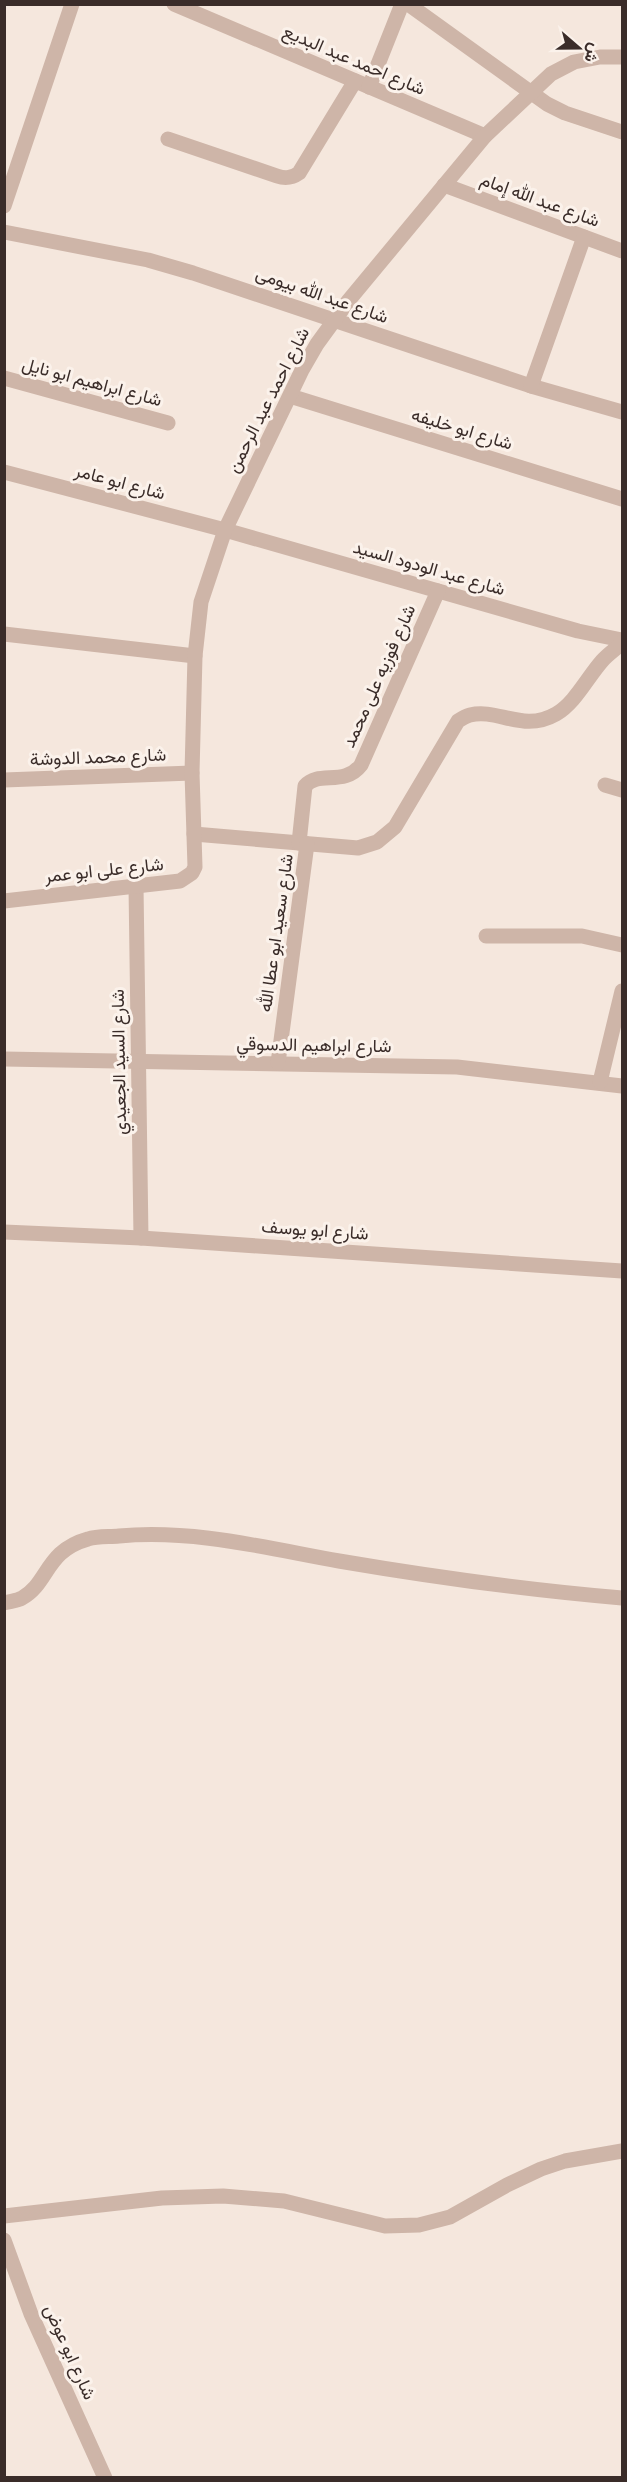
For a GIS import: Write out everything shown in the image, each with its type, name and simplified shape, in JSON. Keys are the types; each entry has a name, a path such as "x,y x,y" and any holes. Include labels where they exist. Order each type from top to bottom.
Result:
{"street":[{"path":"4,206 72,4"},
{"name":"شارع احمد عبد البديع","path":"174,4 485,136"},
{"path":"168,139 277,176 289,178 299,173 362,84 402,4"},
{"path":"408,4 531,93 565,113 622,132"},
{"name":"شارع احمد عبد الرحمن","path":"195,860 192,774 195,656 201,602 225,530 312,353 333,321 485,136 551,74 574,62 600,57 622,57"},
{"name":"شارع عبد الله إمام","path":"444,185 622,251"},
{"name":"شارع عبد الله بيومى","path":"4,232 148,260 235,286 531,386 622,412"},
{"path":"531,386 584,237"},
{"name":"شارع ابراهيم ابو نايل","path":"4,378 168,423"},
{"name":"شارع ابو خليفه","path":"290,396 622,499"},
{"name":"شارع ابو عامر","path":"4,472 225,530"},
{"name":"شارع عبد الودود السيد","path":"225,530 578,631 622,641"},
{"name":"شارع فوزيه على محمد","path":"303,844 305,786 313,780 350,776 361,765 438,591"},
{"path":"4,634 195,656"},
{"path":"194,834 358,848 377,842 395,827 458,721 469,715 483,714 521,722 540,720 557,714 577,694 603,659 622,641"},
{"name":"شارع محمد الدوشة","path":"4,780 192,774"},
{"path":"604,785 622,790"},
{"name":"شارع سعيد ابو عطا الله","path":"278,1063 303,844"},
{"name":"شارع على ابو عمر","path":"4,901 186,878 192,873 195,860"},
{"name":"شارع السيد الجعيدي","path":"136,886 141,1238"},
{"path":"486,936 582,936 622,945"},
{"path":"600,1082 622,991"},
{"name":"شارع ابراهيم الدسوقي","path":"4,1059 457,1067 622,1086"},
{"name":"شارع ابو يوسف","path":"4,1232 141,1238 622,1271"},
{"path":"4,1603 21,1598 33,1589 52,1560 67,1547 88,1539 144,1534 229,1540 340,1561 547,1592 622,1598"},
{"path":"4,2216 162,2198 223,2196 284,2201 385,2226 419,2225 450,2217 541,2169 565,2161 622,2151"},
{"name":"شارع ابو عوض","path":"4,2240 31,2314 105,2478"}]}
